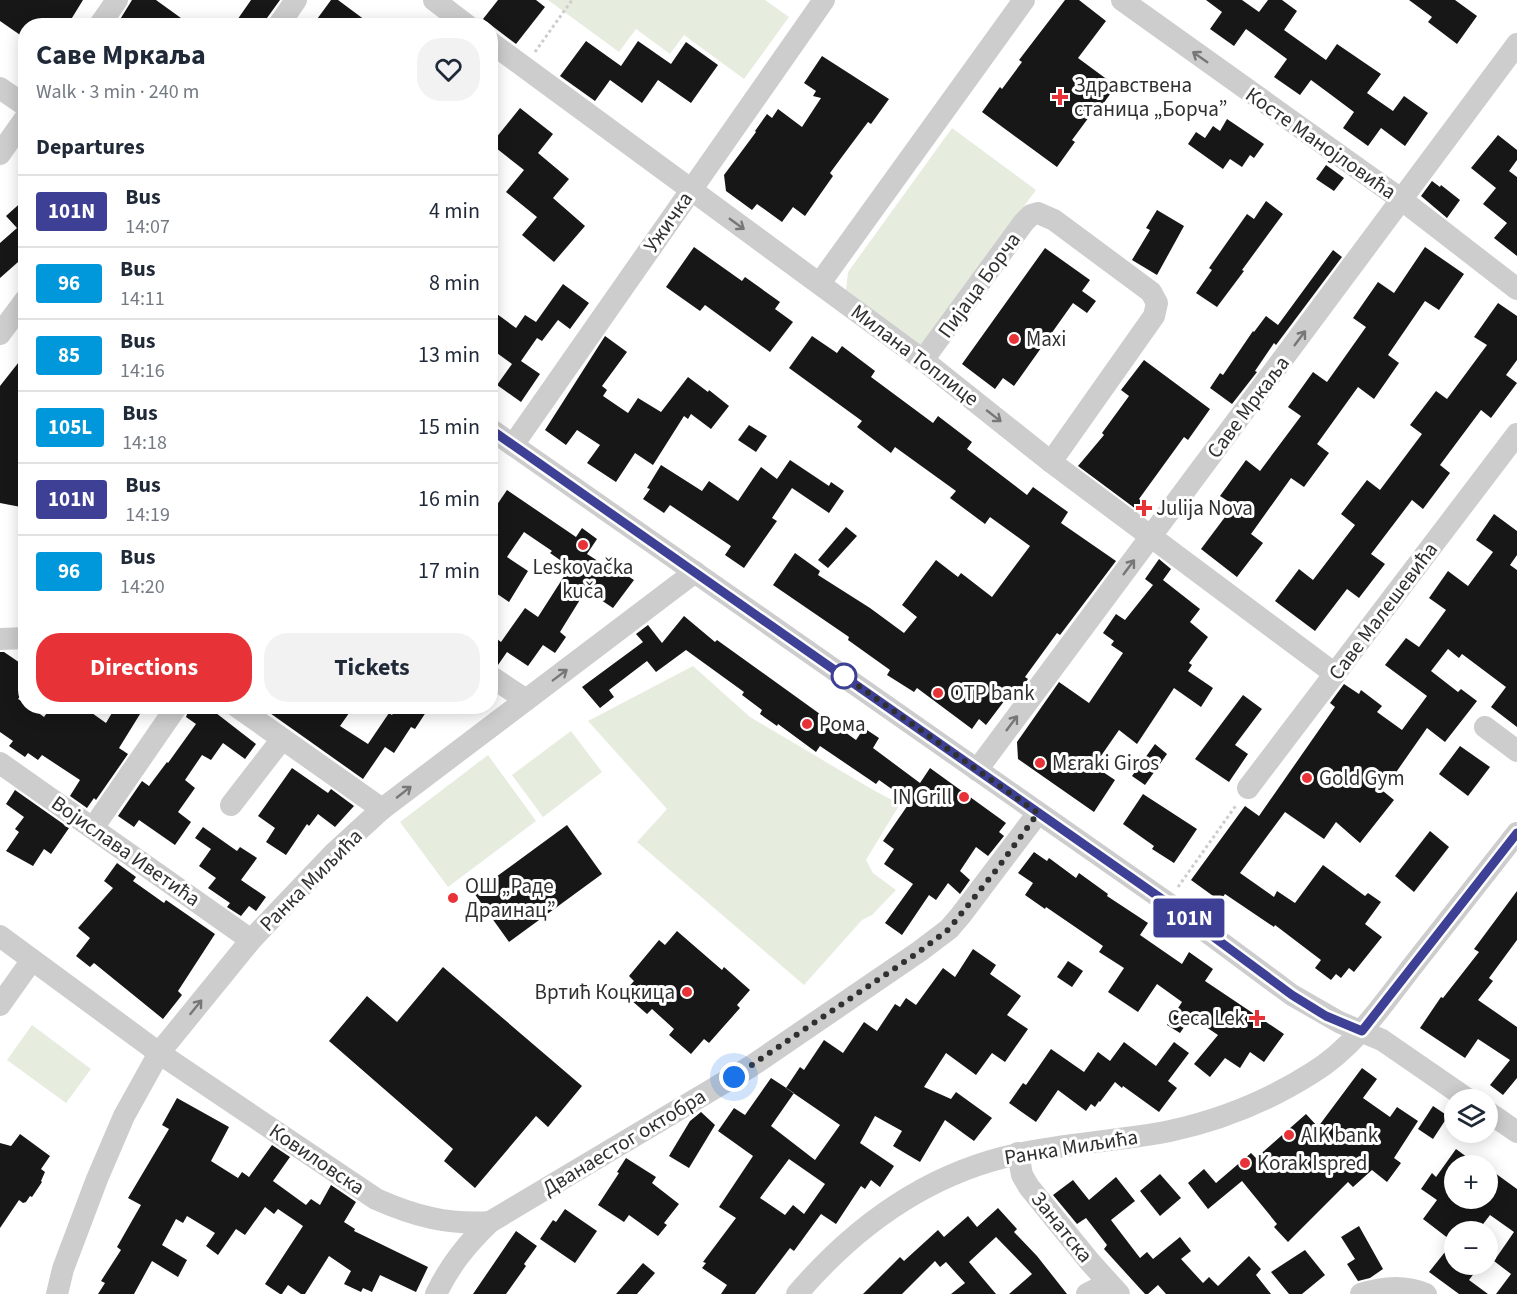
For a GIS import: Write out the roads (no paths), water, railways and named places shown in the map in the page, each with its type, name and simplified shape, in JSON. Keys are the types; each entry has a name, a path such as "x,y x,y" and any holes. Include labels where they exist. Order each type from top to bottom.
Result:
{"street":[{"path":"105,18 117,0"},
{"path":"284,18 296,0"},
{"path":"434,0 458,18"},
{"name":"Ужичка","path":"513,445 824,0"},
{"path":"820,284 1024,0"},
{"name":"Косте Манојловића","path":"1122,0 1402,200 1517,289"},
{"name":"Саве Мркаља","path":"977,770 1517,44"},
{"name":"Милана Топлице","path":"498,48 923,360 1051,462 1335,674"},
{"path":"0,88 18,100"},
{"path":"0,154 18,128"},
{"name":"Пијаца Борча","path":"923,360 1031,215 1038,213 1054,220 1152,292 1157,309 1149,325 1051,462"},
{"path":"0,334 18,310"},
{"name":"Саве Малешевића","path":"1248,788 1517,434"},
{"path":"498,435 1167,902 1292,995 1332,1019 1382,1040 1453,1089"},
{"name":"Ранка Миљића","path":"57,1294 63,1269 124,1116 159,1053 251,940 334,853 382,808 695,572"},
{"path":"0,639 18,638"},
{"path":"498,681 525,700"},
{"path":"93,828 171,714"},
{"path":"247,714 382,808"},
{"path":"1485,727 1517,751"},
{"path":"231,805 282,739"},
{"name":"Војислава Иветића","path":"0,763 251,940"},
{"name":"Дванаестог октобра","path":"436,1294 462,1250 490,1222 750,1067 949,929 1038,813"},
{"name":"Ранка Миљића","path":"797,1294 855,1234 900,1202 950,1175 973,1166 1018,1154 1169,1131 1225,1116 1264,1099 1314,1072 1362,1031 1517,833"},
{"name":"Ковиловска","path":"0,936 159,1053 376,1200 404,1212 433,1219 464,1224 490,1222"},
{"path":"0,1005 32,960"},
{"path":"1498,1119 1517,1132"},
{"name":"Занатска","path":"1018,1154 1022,1174 1029,1186 1114,1288"},
{"path":"1087,1294 1114,1288"},
{"path":"1361,1294 1394,1288 1414,1289 1426,1294"}],"place":[{"name":"Здравствена станица „Борча”","path":"1060,97"},
{"name":"Maxi","path":"1014,339"},
{"name":"Julija Nova","path":"1144,508"},
{"name":"Leskovačka kuča","path":"583,545"},
{"name":"OTP bank","path":"938,693"},
{"name":"Рома","path":"807,724"},
{"name":"Mεraki Giros","path":"1040,763"},
{"name":"Gold Gym","path":"1307,778"},
{"name":"IN Grill","path":"964,797"},
{"name":"ОШ „Раде Драинац”","path":"453,898"},
{"name":"Вртић Коцкица","path":"687,992"},
{"name":"Ceca Lek","path":"1257,1018"},
{"name":"AIK bank","path":"1289,1135"},
{"name":"Korak Ispred","path":"1245,1163"}]}
